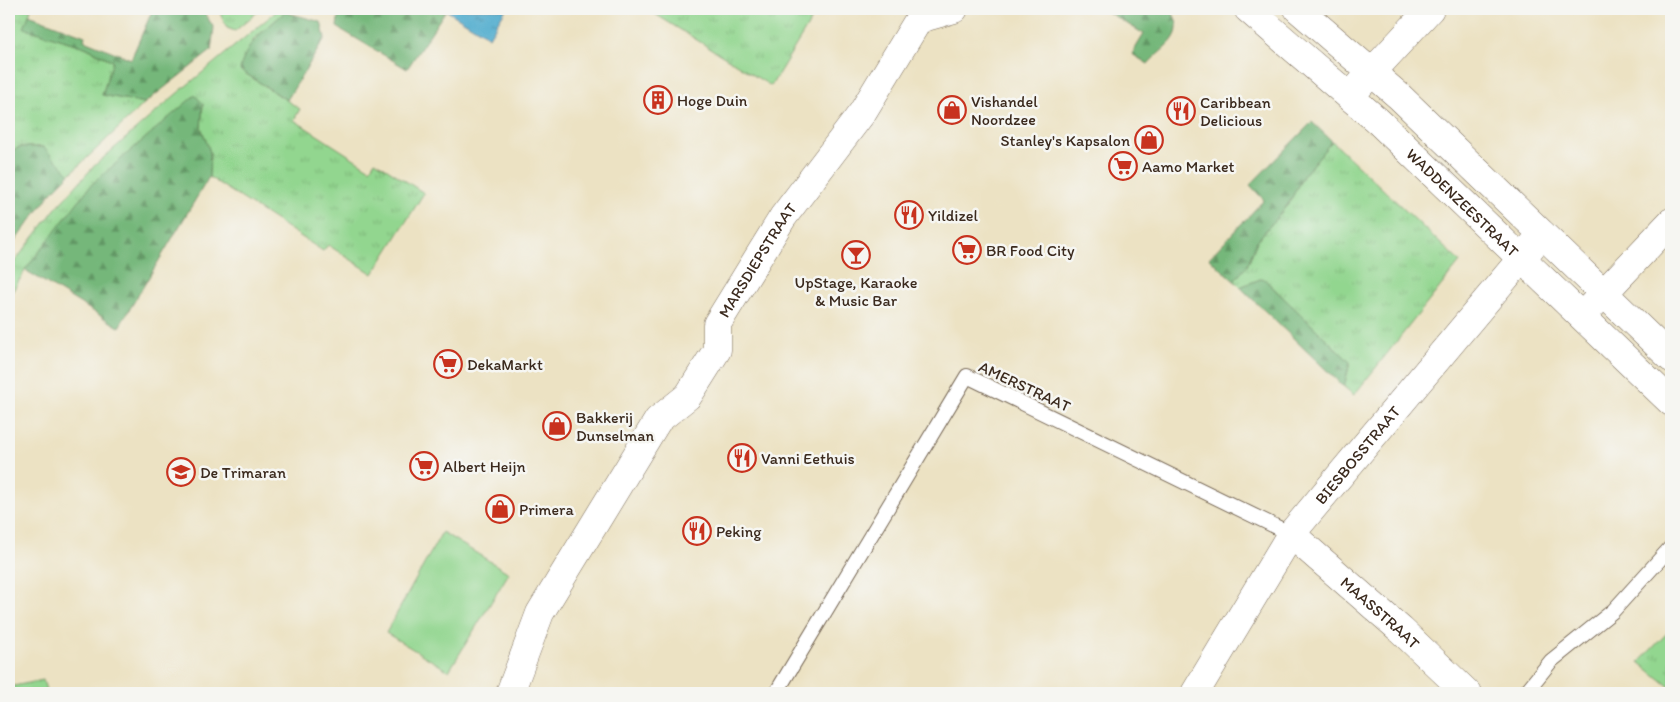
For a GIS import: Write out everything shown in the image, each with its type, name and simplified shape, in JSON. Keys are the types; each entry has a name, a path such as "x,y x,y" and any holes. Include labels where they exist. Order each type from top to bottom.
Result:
{"street":[{"name":"MARSDIEPSTRAAT","path":"510,693 540,613 658,420 688,396 716,350 717,324 783,217 862,113 919,19 954,9"},
{"name":"WADDENZEESTRAAT","path":"1248,9 1350,96 1583,315 1671,402"},
{"name":"WADDENZEESTRAAT","path":"1298,9 1372,72 1671,358"},
{"path":"1350,96 1430,9"},
{"path":"1583,315 1671,222"},
{"name":"BIESBOSSTRAAT","path":"1194,693 1291,534 1542,234"},
{"name":"MAASSTRAAT","path":"1291,534 1401,630 1467,693"}],"lane":[{"name":"AMERSTRAAT","path":"776,693 967,376 1291,534"},
{"path":"1525,693 1551,661 1613,611 1671,547"}],"green space":[{"path":"9,9 31,9 25,28 85,47 113,61 102,95 145,103 70,174 43,147 20,147 9,152"},
{"path":"153,9 202,9 214,28 211,51 145,103 102,95 113,61 85,47 24,28 29,15 85,36 84,40 131,59"},
{"path":"218,9 261,9 235,31 227,28"},
{"path":"339,9 446,10 407,69 337,27"},
{"path":"647,9 737,9 746,14 753,9 764,16 769,9 818,9 771,86"},
{"path":"1103,9 1170,9 1177,27 1176,34 1167,46 1148,64 1132,54 1144,34"},
{"path":"278,10 285,12 254,39 240,70 300,109 294,120 370,169 375,161 424,193 373,274 328,245 323,251 209,177 210,152 201,127 203,104 28,266 9,297 9,269 56,208 94,166 174,96"},
{"path":"285,12 321,22 325,38 287,100 240,70 251,44"},
{"path":"195,95 203,104 201,127 210,152 209,177 119,327 25,270 91,185"},
{"path":"1312,122 1332,141 1303,176 1289,203 1257,241 1247,266 1234,281 1209,258 1264,200 1250,185"},
{"path":"1332,141 1460,262 1354,395 1344,387 1350,362 1263,278 1240,287 1234,281 1247,266 1257,241 1289,203 1303,176"},
{"path":"20,147 43,147 70,174 52,192 9,249 9,152"},
{"path":"1263,278 1350,362 1344,387 1240,287"},
{"path":"442,532 509,573 449,671 386,633"},
{"path":"1671,629 1671,688 1639,662"},
{"path":"43,680 47,693 9,693 9,687"}],"water":[{"path":"444,9 506,9 489,37"}],"place":[{"name":"Hoge Duin","path":"658,100"},
{"name":"Vishandel Noordzee","path":"952,110"},
{"name":"Caribbean Delicious","path":"1181,111"},
{"name":"Stanley's Kapsalon","path":"1149,140"},
{"name":"Aamo Market","path":"1123,166"},
{"name":"Yildizel","path":"909,215"},
{"name":"BR Food City","path":"967,250"},
{"name":"UpStage, Karaoke & Music Bar","path":"856,255"},
{"name":"DekaMarkt","path":"448,364"},
{"name":"Bakkerij Dunselman","path":"557,426"},
{"name":"Vanni Eethuis","path":"742,458"},
{"name":"Albert Heijn","path":"424,466"},
{"name":"De Trimaran","path":"181,472"},
{"name":"Primera","path":"500,509"},
{"name":"Peking","path":"697,531"}]}
